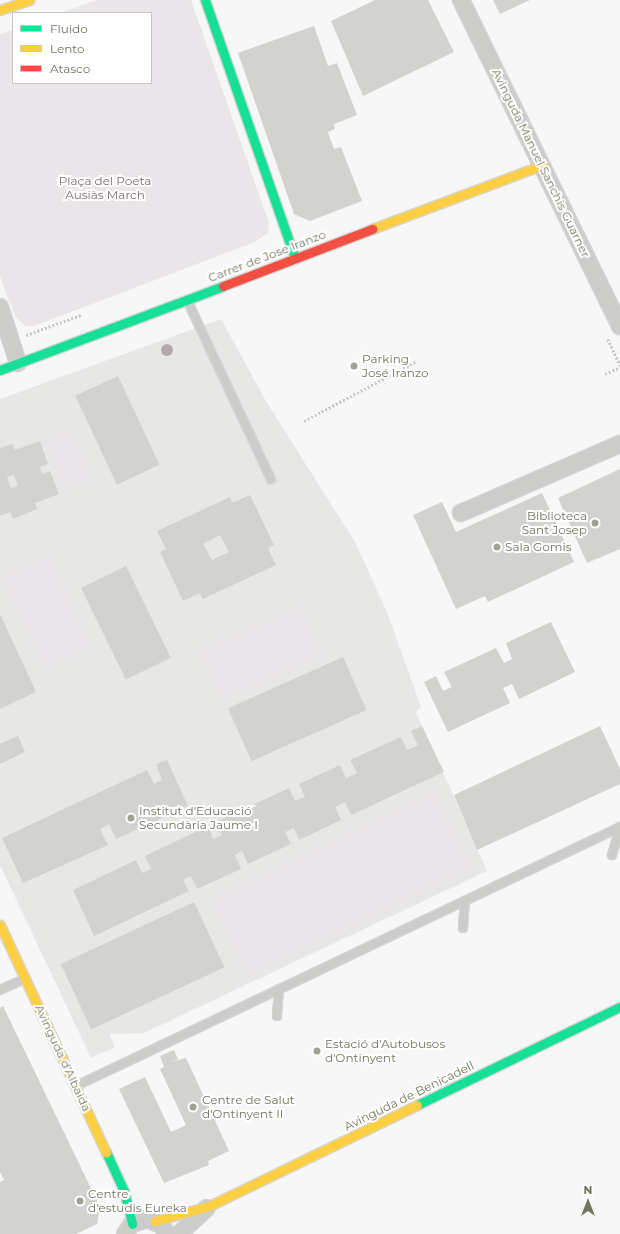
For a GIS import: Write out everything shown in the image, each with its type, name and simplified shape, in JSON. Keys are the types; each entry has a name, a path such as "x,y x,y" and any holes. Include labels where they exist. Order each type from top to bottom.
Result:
{"street":[{"path":"0,10 29,0"},
{"path":"205,0 295,258"},
{"name":"Avinguda Manuel Sanchis Guarner","path":"461,0 620,326"},
{"name":"Carrer de Jose Iranzo","path":"0,370 542,165"},
{"path":"0,307 18,363"},
{"path":"461,513 620,444"},
{"name":"Avinguda d'Albaida","path":"0,925 124,1191 151,1220 167,1234"},
{"name":"Avinguda de Benicadell","path":"151,1220 209,1206 620,1007"},
{"name":"Avinguda d'Albaida","path":"124,1191 128,1229"},
{"path":"179,1234 209,1206"},
{"path":"128,1229 151,1220"}],"lane":[{"path":"186,299 271,479"},
{"path":"612,855 620,827"},
{"path":"76,1086 620,827"},
{"path":"463,928 465,900"},
{"path":"0,990 25,978"},
{"path":"277,1016 280,989"}],"path":[{"path":"304,421 415,362"},
{"path":"604,374 620,367"}],"shaded area":[{"path":"221,319 267,403 355,542 387,612 421,707 416,712 487,871 144,1033 109,1034 115,1047 91,1058 0,865 0,399"}],"green space":[{"name":"Plaça del Poeta Ausiàs March","path":"97,0 191,0 269,223 268,233 255,242 34,326 25,326 15,316 0,276 0,34 12,30 12,84 152,84 152,12 63,12"},
{"path":"73,430 92,479 64,490 45,441"},
{"path":"50,555 91,648 44,669 2,576"},
{"path":"300,606 322,656 222,701 200,651"},
{"path":"435,791 472,867 248,977 210,901"}],"building":[{"path":"375,0 428,0 454,52 363,96 331,21"},
{"path":"493,0 530,0 500,14"},
{"path":"314,26 328,66 337,63 357,115 334,124 335,129 328,132 334,149 341,147 362,201 310,221 294,214 238,53"},
{"path":"118,376 159,465 117,485 75,396"},
{"path":"40,441 48,464 40,467 42,474 50,471 59,494 35,503 37,509 13,519 10,512 0,516 0,448 13,444 15,450","holes":["14,475 18,486 11,488 7,477"]},
{"name":"Biblioteca Sant Josep","path":"620,469 620,549 587,563 558,498"},
{"name":"Sala Gomis","path":"542,493 574,562 488,602 485,596 456,609 413,515 442,502 456,532"},
{"path":"250,495 274,545 268,548 276,565 203,599 200,593 183,601 160,552 166,549 157,531 230,497 232,503","holes":["220,535 229,552 212,560 203,544"]},
{"path":"126,566 171,658 126,680 81,588"},
{"path":"0,614 36,692 0,709"},
{"path":"551,622 575,672 519,699 512,684 503,688 510,703 448,732 424,682 436,676 443,691 452,687 444,672 496,648 504,663 512,659 506,643"},
{"path":"343,657 367,710 251,761 228,708"},
{"path":"422,726 444,772 351,815 345,802 335,807 341,820 299,840 294,828 285,832 291,844 248,864 242,851 235,855 241,869 197,889 191,876 183,880 189,891 94,936 73,890 136,860 142,873 151,869 145,856 208,826 213,839 222,835 216,822 289,788 295,801 305,797 299,784 340,765 346,778 357,773 350,760 401,737 407,750 418,745 411,731"},
{"path":"600,726 620,769 620,784 477,850 454,795"},
{"path":"18,736 25,752 0,764 0,744"},
{"path":"167,760 188,806 116,839 109,824 100,829 108,845 23,883 2,838 147,770 154,784 162,780 156,764"},
{"path":"194,902 224,967 91,1029 61,964"},
{"path":"3,1006 100,1207 97,1224 76,1234 0,1234 0,1182 4,1180 0,1172 0,1008"},
{"name":"Centre de Salut d'Ontinyent II","path":"174,1050 178,1059 170,1062 186,1058 229,1151 208,1161 209,1165 164,1183 119,1089 145,1077 171,1132 186,1125 160,1069 164,1067 160,1056"}],"traffic: fast":[{"path":"205,0 295,258"},
{"path":"0,370 223,286"},
{"path":"417,1105 620,1007"},
{"path":"106,1152 124,1191 132,1224"}],"traffic: slow":[{"path":"0,10 29,0"},
{"path":"372,229 542,165"},
{"path":"0,925 106,1152"},
{"path":"155,1221 209,1206 417,1105"}],"traffic: jam":[{"path":"223,286 372,229"}],"place":[{"name":"Parking José Iranzo","path":"354,366"},
{"name":"Biblioteca Sant Josep","path":"595,523"},
{"name":"Sala Gomis","path":"497,547"},
{"name":"Institut d'Educació Secundària Jaume I","path":"131,818"},
{"name":"Estació d'Autobusos d'Ontinyent","path":"317,1051"},
{"name":"Centre de Salut d'Ontinyent II","path":"193,1107"},
{"name":"Centre d'estudis Eureka","path":"80,1201"}]}
